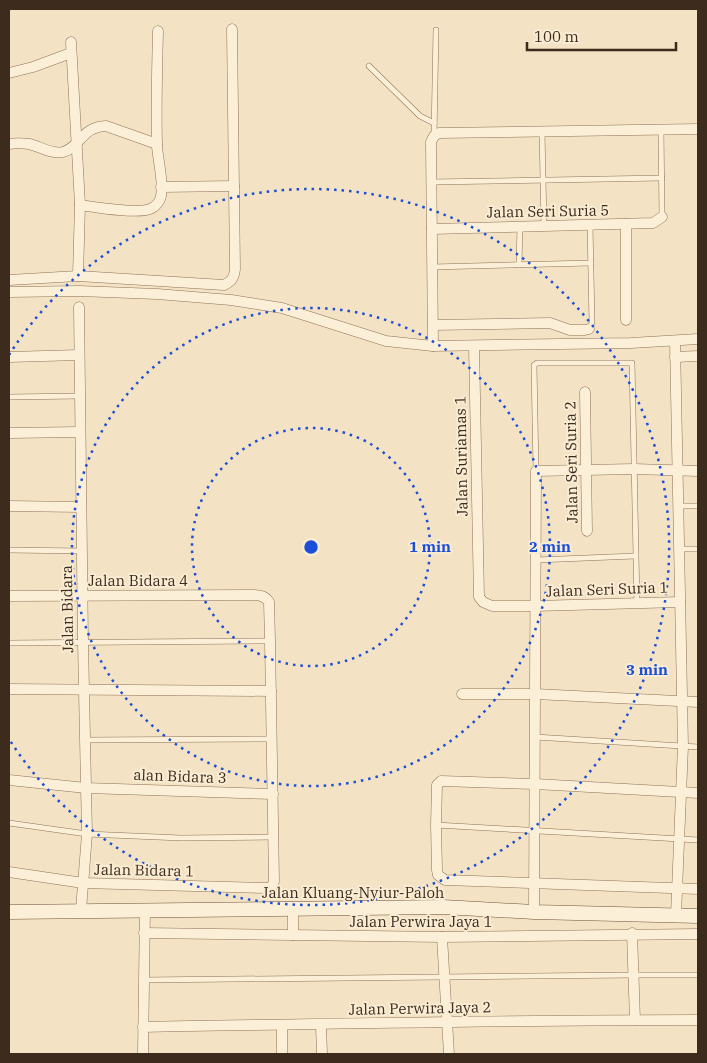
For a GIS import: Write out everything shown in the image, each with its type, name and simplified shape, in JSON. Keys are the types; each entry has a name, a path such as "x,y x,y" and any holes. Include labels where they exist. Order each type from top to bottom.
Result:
{"street":[{"path":"9,280 78,276 224,285 234,278 232,29"},
{"path":"80,205 131,211 148,210 154,207 161,196 157,144 158,31"},
{"path":"71,42 80,205 78,276"},
{"path":"9,73 71,53"},
{"path":"9,144 29,144 59,153 69,150 87,132 97,127 106,126 157,144"},
{"path":"433,346 431,142 434,136 440,133 698,129"},
{"path":"161,187 234,186"},
{"name":"Jalan Seri Suria 5","path":"432,229 653,224 662,217"},
{"path":"626,224 626,320"},
{"path":"9,292 79,291 157,294 231,300 282,308 386,340 433,346 698,339"},
{"name":"Jalan Bidara","path":"79,306 82,642 87,834 81,910"},
{"path":"433,325 550,323 570,330 589,329"},
{"path":"675,341 683,746 676,916"},
{"name":"Jalan Suriamas 1","path":"474,346 479,598 492,606 535,606"},
{"path":"9,357 79,355"},
{"path":"675,357 698,356"},
{"name":"Jalan Seri Suria 2","path":"584,392 587,531"},
{"path":"9,433 80,432"},
{"path":"534,912 536,471 698,470"},
{"path":"9,506 81,507"},
{"name":"Jalan Bidara 4","path":"9,596 262,596 267,598 269,602 270,641"},
{"name":"Jalan Seri Suria 1","path":"535,606 680,602"},
{"path":"270,641 274,837"},
{"path":"9,689 271,691"},
{"path":"462,694 535,694 698,702"},
{"name":"alan Bidara 3","path":"9,780 86,788 273,794"},
{"path":"698,793 481,782 439,782 436,789 437,870 440,878 445,880 698,889"},
{"name":"Jalan Bidara 1","path":"9,872 83,883 267,888 272,886 274,881 274,837"},
{"name":"Jalan Kluang-Nyiur-Paloh","path":"9,912 443,907 534,912 698,916"},
{"path":"143,1054 145,909"},
{"path":"293,909 293,935"},
{"name":"Jalan Perwira Jaya 1","path":"144,932 442,936 632,933 698,934"},
{"path":"632,933 635,1020"},
{"path":"442,936 449,1054"},
{"name":"Jalan Perwira Jaya 2","path":"143,1027 321,1025 447,1021 698,1020"},
{"path":"282,1025 282,1054"},
{"path":"321,1025 322,1054"}],"lane":[{"path":"434,136 436,30"},
{"path":"369,66 420,116 434,123"},
{"path":"661,130 662,217"},
{"path":"542,132 544,226"},
{"path":"431,182 662,178"},
{"path":"589,329 592,323 590,225"},
{"path":"519,265 520,226"},
{"path":"432,267 590,263"},
{"path":"536,471 533,368 537,363 632,364 637,603"},
{"path":"9,396 80,396"},
{"path":"679,506 698,506"},
{"path":"679,549 698,549"},
{"path":"9,550 82,551"},
{"path":"536,560 635,556"},
{"path":"9,643 270,641"},
{"path":"535,737 698,747"},
{"path":"85,740 272,739"},
{"path":"9,823 87,834 181,838 274,837"},
{"path":"436,825 534,829 698,840"},
{"path":"143,980 698,975"}]}
